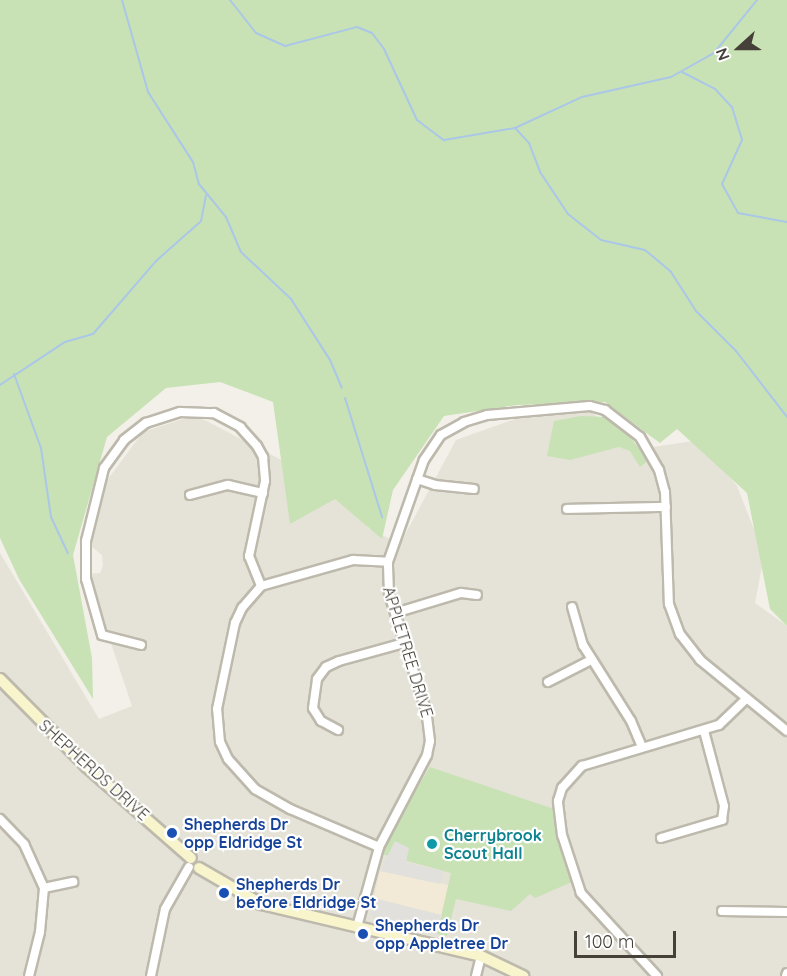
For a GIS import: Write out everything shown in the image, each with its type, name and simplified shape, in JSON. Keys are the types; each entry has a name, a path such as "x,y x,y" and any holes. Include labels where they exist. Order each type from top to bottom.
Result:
{"main road":[{"name":"SHEPHERDS DRIVE","path":"0,679 18,702 193,865 261,904 481,956 523,976"}],"street":[{"name":"APPLETREE DRIVE","path":"357,927 379,847 424,760 430,741 426,710 395,613 387,580 388,562 417,479 433,444 464,422 487,415 590,406 605,410 640,437 659,470 666,507 667,582 673,620 700,660 787,731"},
{"path":"141,645 102,635 86,579 86,541 104,468 124,440 156,419 200,411 228,418 250,435 263,457 263,493 249,556 261,586"},
{"path":"417,479 435,485 474,489"},
{"path":"190,495 228,485 263,493"},
{"path":"567,509 666,507"},
{"path":"379,847 272,800 239,774 220,742 217,709 236,623 242,608 261,586 353,560 388,562"},
{"path":"395,613 461,593 477,595"},
{"path":"572,607 591,660 631,721 642,747"},
{"path":"338,730 321,721 314,708 317,679 326,667 339,661 404,643"},
{"path":"548,682 591,660"},
{"path":"657,976 581,893 558,815 562,788 582,766 719,725 746,699"},
{"path":"662,838 722,820 724,806 704,731"},
{"path":"0,819 24,844 44,888 40,932 29,976"},
{"path":"151,976 165,909 193,865"},
{"path":"44,888 73,882"},
{"path":"722,910 787,912"},
{"path":"476,976 481,956"}],"shaded area":[{"path":"591,412 640,449 700,440 737,486 764,555 755,603 787,626 787,976 0,976 0,553 99,719 132,706 88,574 100,573 103,566 102,555 91,546 105,483 143,432 195,415 351,496 368,528 400,544 456,440 515,419"},
{"path":"395,841 409,848 406,863 443,871 440,884 380,871"},
{"path":"380,871 449,885 437,934 374,920 370,914"},
{"path":"374,898 442,915 437,934 374,920 370,914"}],"green space":[{"path":"0,0 787,0 787,626 770,609 747,493 677,429 660,443 605,402 517,405 444,416 393,490 382,539 335,499 290,524 273,402 220,382 166,388 107,437 73,555 92,658 93,699 19,579 0,538"},
{"path":"581,416 605,417 620,425 649,460 640,467 630,451 619,447 570,460 547,456 554,421"},
{"path":"430,767 554,809 572,882 535,898 530,894 511,911 456,899 447,936 437,934 451,873 382,854 394,825"}],"waterway":[{"path":"122,0 148,92 193,162 199,184 226,217 241,252 291,299 330,360 342,388"},
{"path":"230,0 256,33 285,46 357,27 372,33 384,49 417,120 444,140 515,128 582,97 671,77 714,53 757,0"},
{"path":"682,72 715,89 732,107 742,140 722,184 738,213 787,222"},
{"path":"515,128 529,143 540,172 568,214 601,240 645,250 671,272 696,311 736,351 787,417"},
{"path":"0,385 65,342 93,334 156,261 201,221 206,195"},
{"path":"14,374 41,448 51,517 68,553"},
{"path":"345,398 382,517"}],"place":[{"name":"Shepherds Dr opp Eldridge St","path":"172,833"},
{"name":"Cherrybrook Scout Hall","path":"432,844"},
{"name":"Shepherds Dr before Eldridge St","path":"224,893"},
{"name":"Shepherds Dr opp Appletree Dr","path":"363,934"}]}
